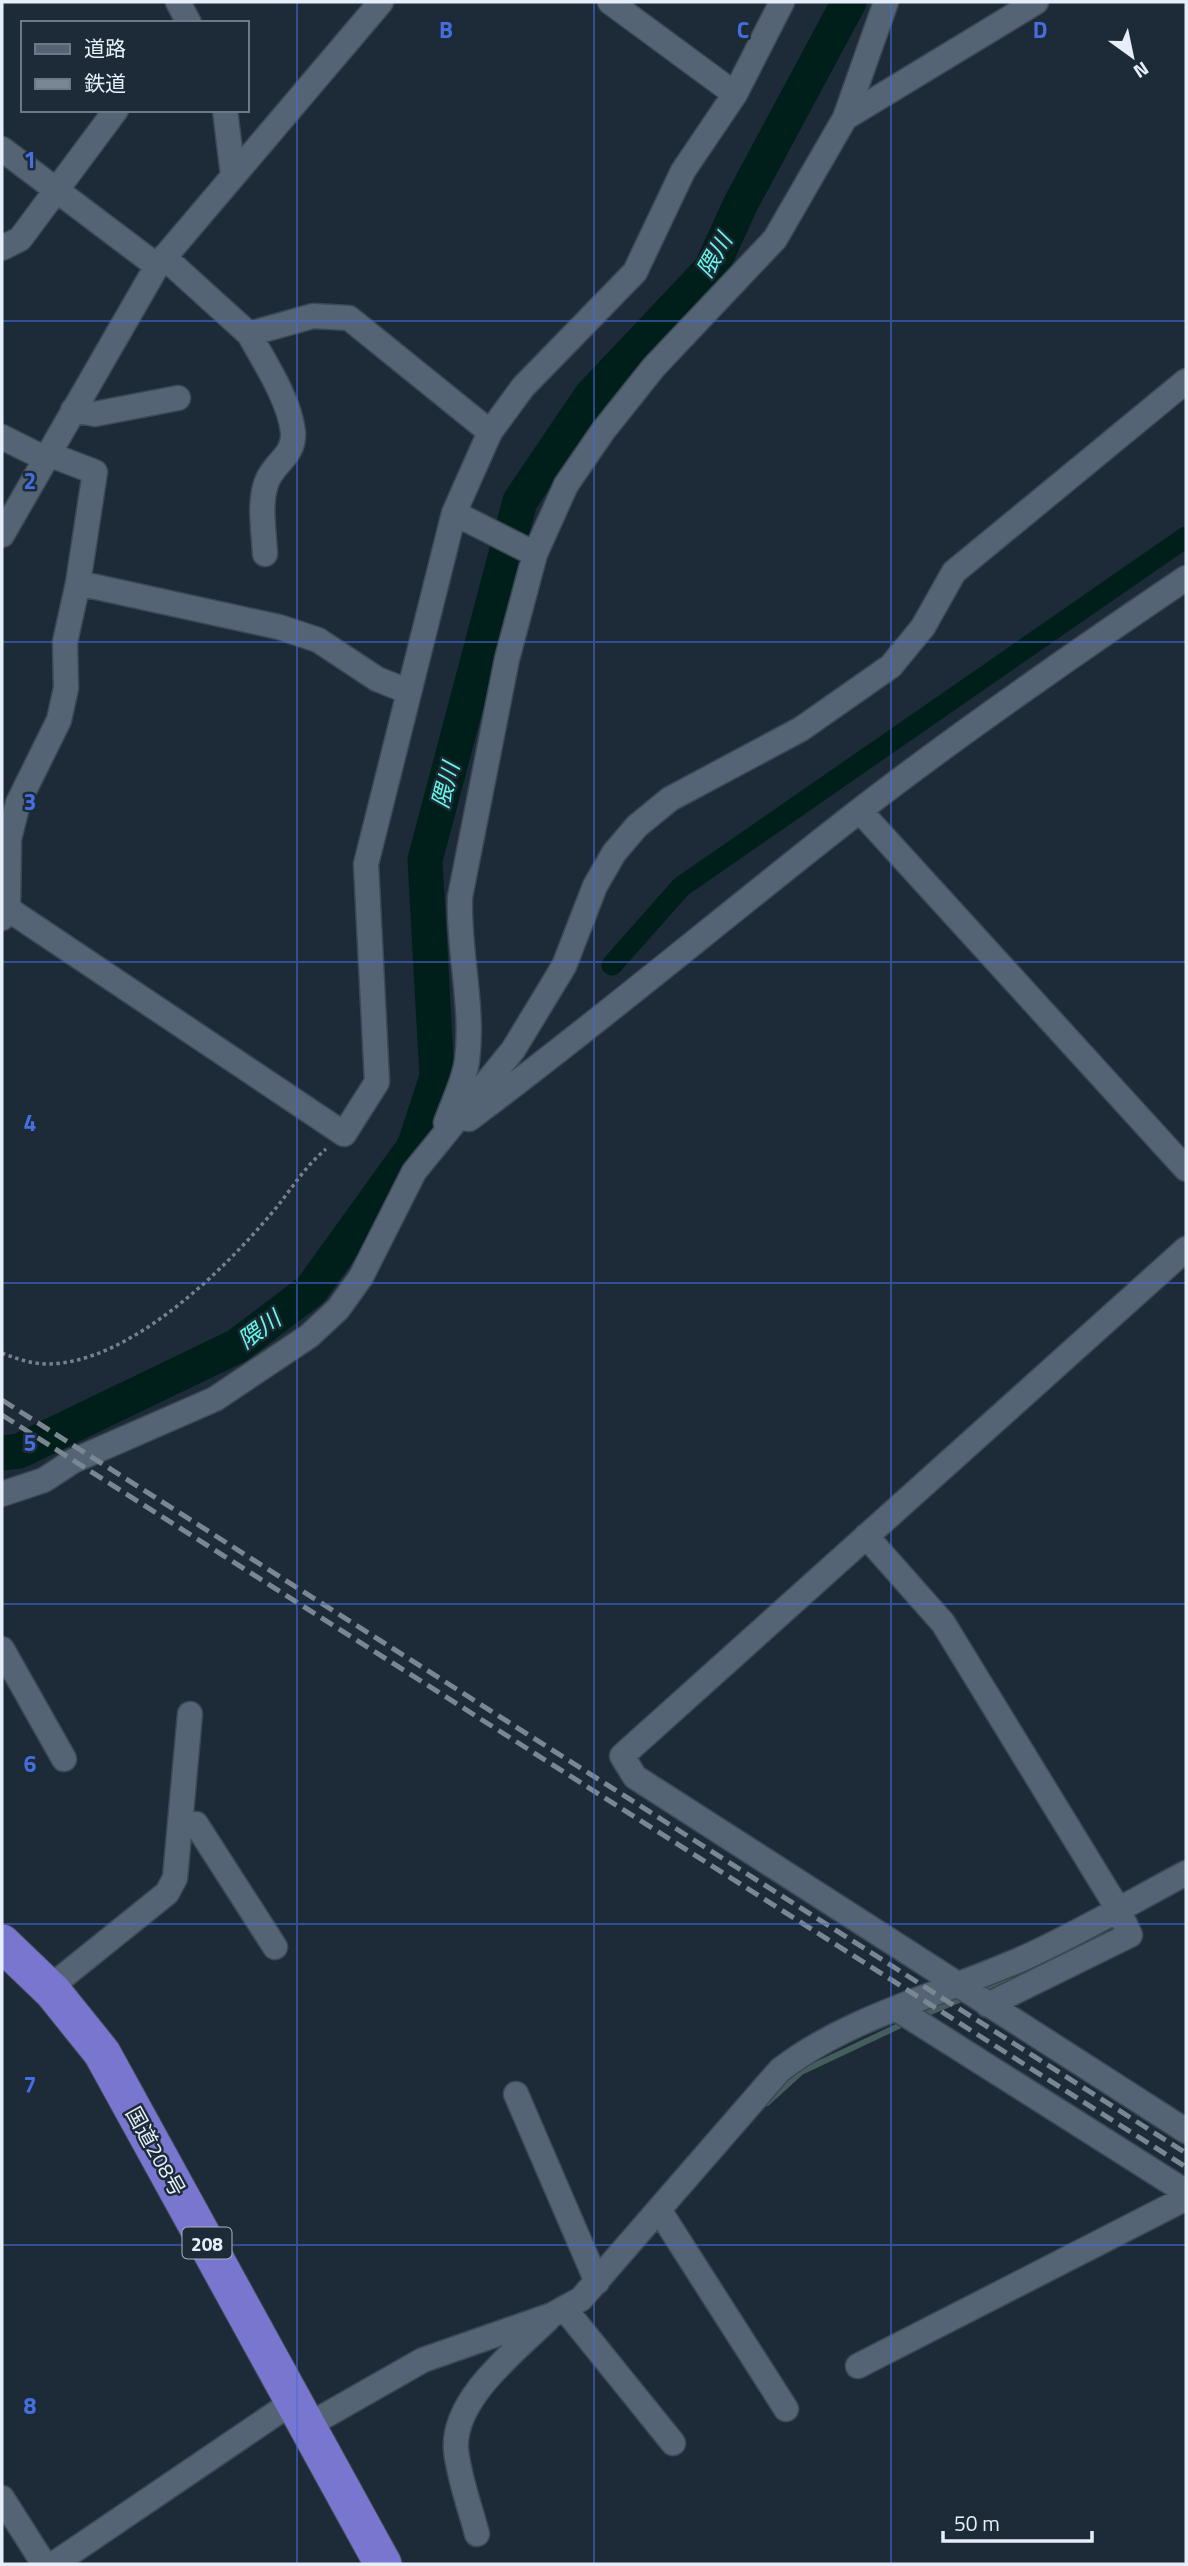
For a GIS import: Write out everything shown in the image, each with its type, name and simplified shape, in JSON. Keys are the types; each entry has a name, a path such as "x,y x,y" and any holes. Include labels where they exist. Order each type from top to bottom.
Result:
{"highway":[{"name":"国道208号","path":"2,1943 49,1988 102,2053 383,2564"}],"street":[{"path":"177,2 188,21"},
{"path":"2,535 160,261 381,2"},
{"path":"610,2 735,94"},
{"path":"2,438 47,457 95,472 78,583 65,642 66,688 59,720 18,803 9,839 5,913 344,1134 377,1082 366,864 407,691 454,513 490,432 523,387 635,272 683,171 735,94 782,2"},
{"path":"440,1141 466,1065 469,1037 459,926 460,897 527,550 566,485 603,431 654,367 775,239 845,118 886,2"},
{"path":"845,118 1036,2"},
{"path":"2,248 20,239 57,193 115,112"},
{"path":"225,112 233,175"},
{"path":"2,149 57,193 160,261 249,334 279,390 293,432 290,451 268,479 264,498 265,554"},
{"path":"249,334 313,316 329,314 349,318 490,432"},
{"path":"2,1494 44,1479 88,1454 215,1399 309,1336 338,1309 361,1277 414,1172 513,1051 564,966 595,886 614,853 637,826 670,799 801,729 891,666 923,627 954,572 1186,381"},
{"path":"73,410 95,414 178,398"},
{"path":"454,513 527,550"},
{"path":"440,1141 554,1056 860,811 1053,668 1186,578"},
{"path":"78,583 279,627 318,640 377,679 407,691"},
{"path":"860,811 1186,1169"},
{"path":"1186,1249 622,1756 635,1777 1186,2131"},
{"path":"866,1536 943,1623 1118,1909 1130,1935 988,2005"},
{"path":"2,1649 64,1759"},
{"path":"49,1988 167,1893 175,1878 190,1714"},
{"path":"180,1824 196,1824 275,1947"},
{"path":"2,2498 56,2563 301,2414 423,2360 558,2311 581,2299 780,2070 805,2051 955,1984 1026,1957 1186,1873"},
{"path":"897,2009 1186,2192"},
{"path":"516,2094 597,2282"},
{"path":"858,2366 1186,2197"},
{"path":"659,2210 786,2409"},
{"path":"558,2311 673,2444"},
{"path":"477,2534 456,2448 459,2421 470,2399 558,2311"}],"path":[{"path":"2,1353 22,1361 48,1364 72,1361 103,1351 142,1329 189,1297 271,1214 306,1166 344,1134"}],"waterway":[{"name":"隈川","path":"2,1453 19,1451 237,1346 311,1290 414,1147 437,1077 425,860 520,501 591,396 711,269 741,203 849,2"},
{"path":"612,965 681,887 1186,537"},
{"path":"979,1991 1010,1976"},
{"path":"921,2016 966,1997"},
{"path":"767,2103 801,2072 905,2023"}],"railway":[{"path":"2,1400 1186,2153"},
{"path":"2,1415 1186,2167"}]}
